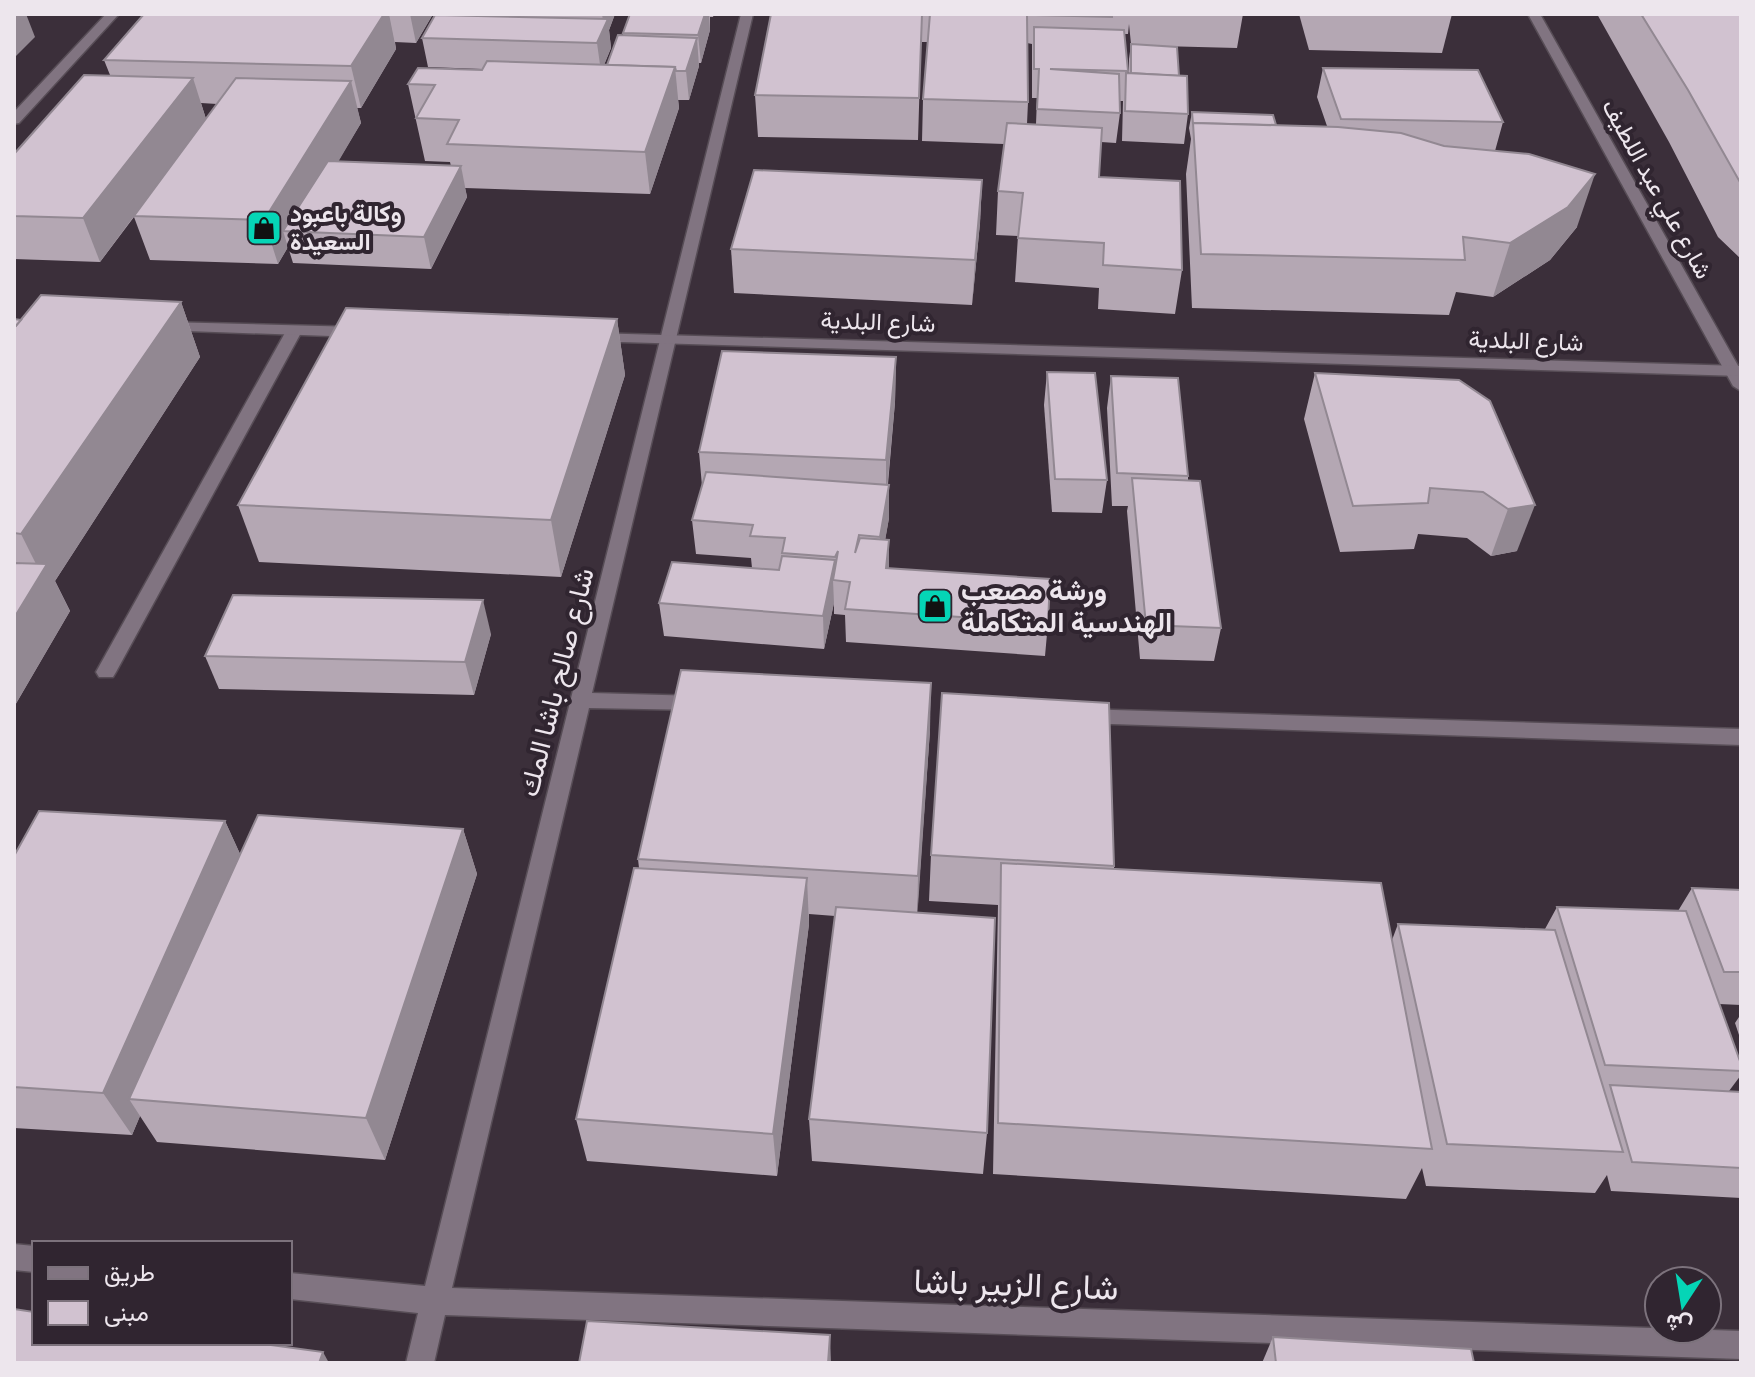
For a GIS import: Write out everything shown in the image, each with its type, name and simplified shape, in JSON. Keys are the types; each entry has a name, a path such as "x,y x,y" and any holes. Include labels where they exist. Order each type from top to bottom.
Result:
{"street":[{"path":"14,120 113,14"},
{"name":"شارع صالح باشا المك","path":"420,1363 747,14"},
{"name":"شارع علي عبد اللطيف","path":"1534,14 1738,376"},
{"path":"154,327 372,332"},
{"path":"106,672 294,331"},
{"name":"شارع البلدية","path":"575,337 1738,376"},
{"path":"581,700 724,704"},
{"path":"1058,715 1741,737"},
{"name":"شارع الزبير باشا","path":"292,1286 435,1301 1741,1345"}],"building":[{"path":"144,14 384,14 351,66 104,60"},
{"path":"444,14 481,14 480,16"},
{"path":"630,14 705,14 698,35 623,33"},
{"path":"771,14 922,14 919,98 755,95"},
{"path":"930,14 1027,15 1028,102 923,99"},
{"path":"995,14 1112,14 1112,17"},
{"path":"1641,14 1741,14 1741,184 1688,90"},
{"path":"435,15 608,19 597,43 422,38"},
{"path":"1034,27 1124,30 1128,71 1050,69 1119,74 1120,113 1037,109 1039,69 1034,69"},
{"path":"618,35 697,38 686,71 676,71 675,67 607,65"},
{"path":"1131,44 1177,47 1179,76 1131,73"},
{"path":"487,61 675,67 645,152 447,144 459,120 416,118 435,85 408,84 418,68 482,70"},
{"path":"1323,68 1478,70 1503,122 1341,119"},
{"path":"1126,73 1187,76 1188,114 1125,111"},
{"path":"84,75 193,78 83,218 14,216 14,154"},
{"path":"236,78 351,81 264,220 134,216"},
{"path":"1192,112 1273,115 1276,125 1193,124"},
{"path":"1007,123 1102,128 1099,177 1180,181 1182,270 1103,265 1104,243 1018,238 1023,193 998,191"},
{"path":"1193,123 1338,127 1401,133 1444,146 1529,154 1595,174 1568,207 1510,243 1463,237 1465,260 1201,254"},
{"path":"328,161 461,166 424,237 283,231"},
{"path":"754,170 982,180 975,260 731,249"},
{"path":"41,295 181,302 21,534 14,533 14,328"},
{"path":"346,308 617,319 551,520 238,505"},
{"path":"722,351 896,357 886,460 699,452"},
{"path":"1047,372 1095,373 1107,480 1055,479"},
{"path":"1315,373 1459,380 1490,401 1535,505 1508,509 1483,492 1430,488 1428,503 1353,506"},
{"path":"1111,376 1178,378 1188,476 1117,473"},
{"path":"706,472 889,485 880,537 859,535 855,553 860,538 889,540 886,568 1050,579 1048,623 845,609 850,582 833,580 838,551 835,557 782,553 785,538 750,536 753,525 692,520"},
{"path":"1132,478 1200,481 1221,628 1146,625"},
{"path":"782,556 835,560 823,616 659,603 672,562 779,570"},
{"path":"14,563 47,564 14,618"},
{"path":"233,595 483,600 465,662 205,656"},
{"path":"681,670 931,683 918,876 638,859"},
{"path":"942,693 1109,703 1114,866 931,855"},
{"path":"39,811 225,821 103,1093 14,1087 14,856"},
{"path":"258,815 463,829 366,1118 129,1099"},
{"path":"1001,863 1381,883 1432,1149 998,1123"},
{"path":"634,868 807,878 773,1134 576,1119"},
{"path":"1692,888 1741,890 1741,972 1724,972"},
{"path":"836,907 995,918 987,1133 809,1119"},
{"path":"1557,907 1686,911 1741,1071 1605,1065"},
{"path":"1398,924 1555,930 1623,1152 1447,1144"},
{"path":"1610,1085 1741,1092 1741,1168 1632,1162"},
{"path":"14,1309 32,1312 32,1345 271,1345 323,1352 319,1363 14,1363"},
{"path":"587,1321 830,1335 828,1363 579,1363"},
{"path":"1273,1337 1471,1349 1474,1363 1276,1363"}],"place":[{"name":"وكالة باعبود السعيدة","path":"264,228"},
{"name":"ورشة مصعب الهندسية المتكاملة","path":"935,606"}]}
